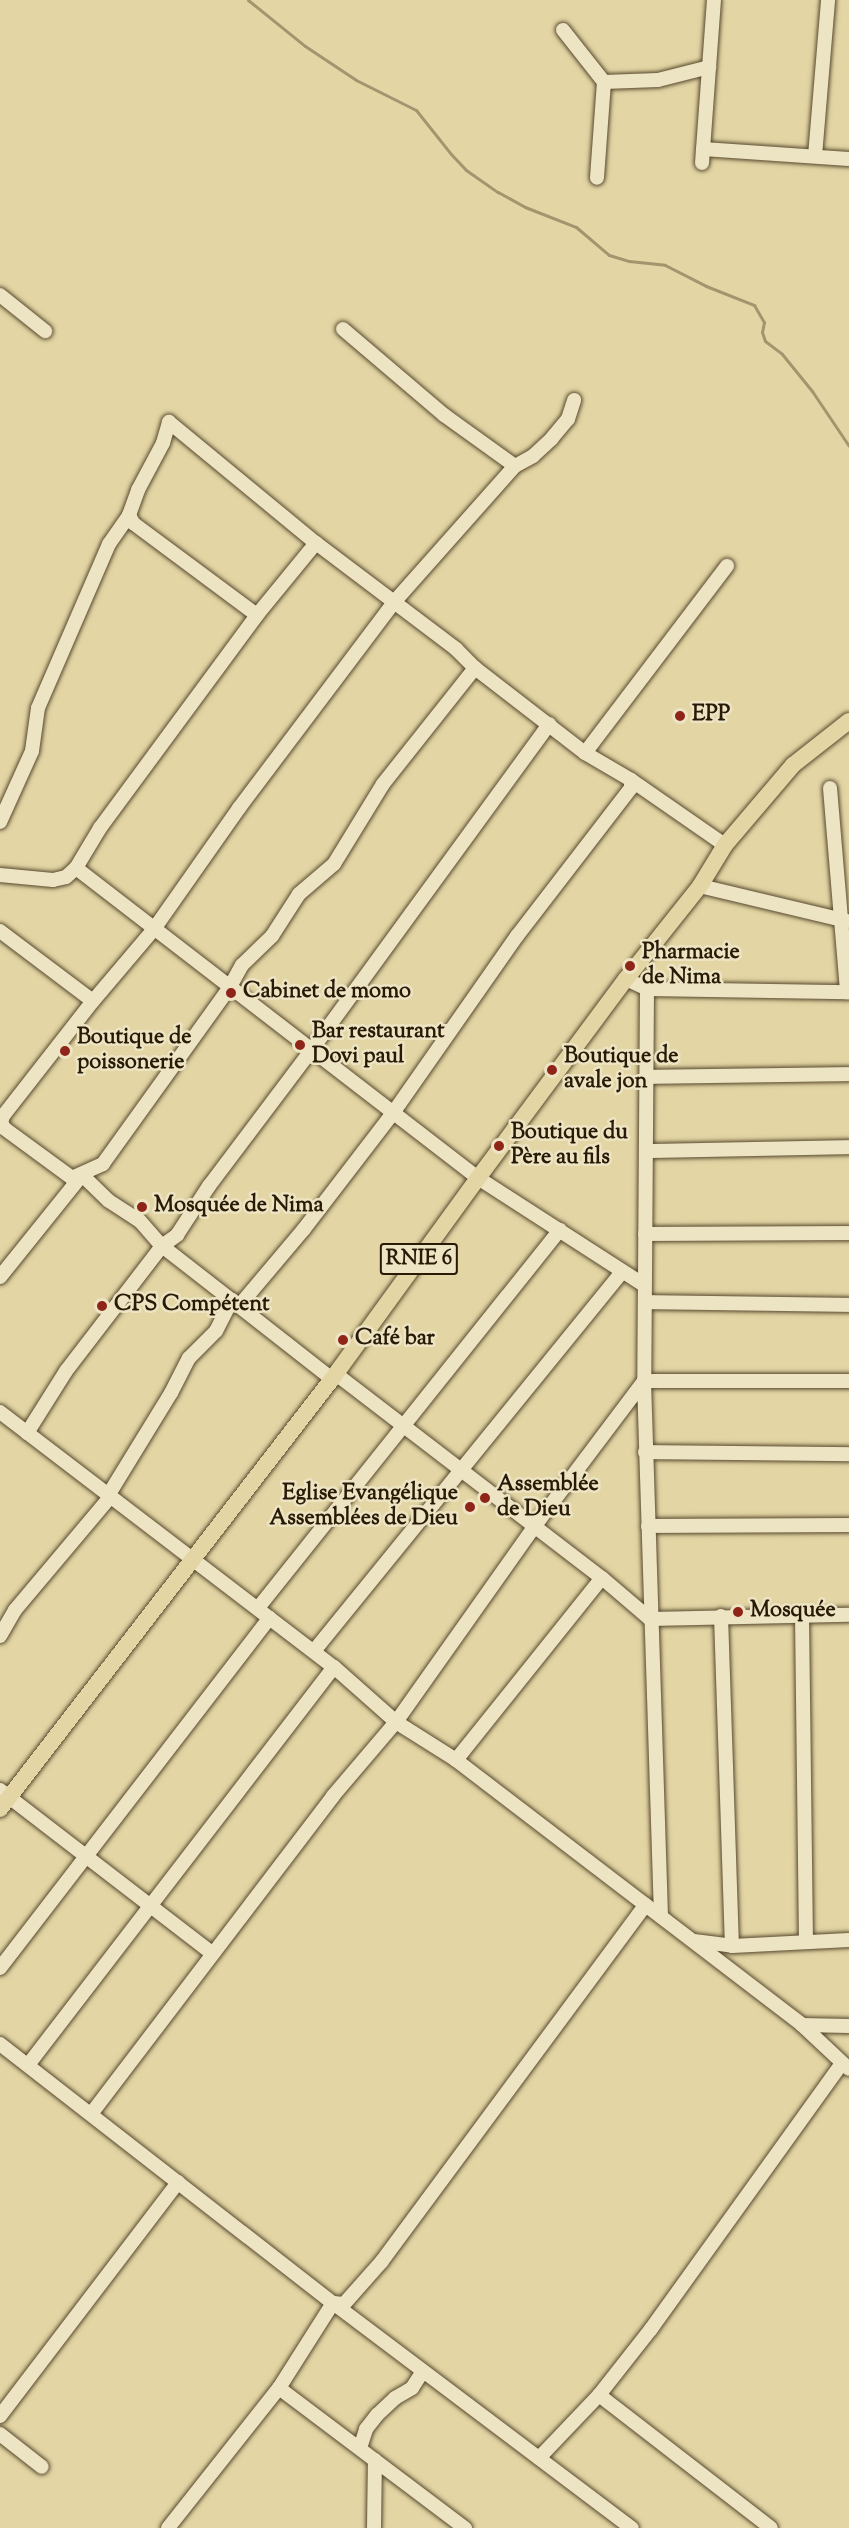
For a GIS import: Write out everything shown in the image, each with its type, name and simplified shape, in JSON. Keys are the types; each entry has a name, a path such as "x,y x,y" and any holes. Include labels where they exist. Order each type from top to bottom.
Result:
{"main road":[{"name":"RNIE 6","path":"3,1798 194,1559 334,1377 626,979 700,886 724,845 793,765 849,721"}],"street":[{"path":"714,0 702,156 815,156 849,159"},
{"path":"815,156 828,0"},
{"path":"563,30 604,82 597,177"},
{"path":"604,82 658,80 709,67"},
{"path":"0,296 45,331"},
{"path":"343,329 444,415 515,466"},
{"path":"475,668 383,784 334,864 299,894 272,936 242,965 230,987 103,1164 72,1178 4,1128 1,1122 93,1001 154,929 239,808 395,601 515,466 533,456 552,438 568,419 574,400"},
{"path":"0,822 32,751 38,708 109,544 129,515 138,490 163,443 169,422 316,543 395,601 456,649 475,668 585,753 631,780 724,845"},
{"path":"129,515 134,523 257,615"},
{"path":"0,875 53,880 66,877 76,868 100,828 257,615 316,543"},
{"path":"585,753 727,566"},
{"path":"27,1433 83,1347 162,1246 177,1235 222,1168 313,1048 549,724"},
{"path":"0,1636 15,1610 110,1495 171,1394 189,1358 216,1331 236,1303 304,1228 393,1113 517,936 631,788 631,780"},
{"path":"626,979 647,989 848,992 845,920 830,788"},
{"path":"76,868 313,1048 478,1178 644,1285"},
{"path":"700,886 845,920"},
{"path":"0,931 93,1001"},
{"path":"647,989 645,1452 661,1917"},
{"path":"646,1077 849,1074"},
{"path":"646,1150 849,1147"},
{"path":"82,1175 109,1201 140,1221 162,1246 176,1257 334,1377 404,1425 602,1578 650,1619 849,1615"},
{"path":"0,1277 82,1175"},
{"path":"258,1608 560,1230"},
{"path":"645,1234 849,1233"},
{"path":"176,1257 177,1235"},
{"path":"314,1651 622,1272"},
{"path":"645,1302 849,1305"},
{"path":"644,1381 849,1381"},
{"path":"91,2114 333,1796 396,1722 534,1527 644,1381"},
{"path":"0,1412 334,1666 396,1722 456,1760 802,2025 845,2066 651,2329 599,2395 539,2458"},
{"path":"645,1452 849,1454"},
{"path":"648,1526 849,1525"},
{"path":"456,1760 602,1578"},
{"path":"802,1615 806,1942"},
{"path":"721,1616 732,1946"},
{"path":"0,1968 270,1618"},
{"path":"28,2065 334,1666"},
{"path":"3,1798 87,1856 212,1953"},
{"path":"333,2303 344,2304 377,2267 645,1905"},
{"path":"692,1941 732,1946 849,1940"},
{"path":"802,2025 849,2026"},
{"path":"0,2044 333,2303 632,2528"},
{"path":"0,2416 178,2182"},
{"path":"168,2528 279,2388 333,2303"},
{"path":"360,2448 366,2429 377,2415 395,2398 412,2388 423,2371"},
{"path":"279,2388 465,2528"},
{"path":"599,2395 771,2528"},
{"path":"0,2434 42,2467"},
{"path":"374,2528 375,2460"}],"waterway":[{"path":"248,0 305,46 356,80 416,110 466,170 498,192 525,207 576,227 609,255 629,261 665,265 706,286 754,305 764,322 762,332 765,341 782,354 812,391 849,446"}],"place":[{"name":"EPP","path":"680,716"},
{"name":"Pharmacie de Nima","path":"630,966"},
{"name":"Cabinet de momo","path":"231,993"},
{"name":"Bar restaurant Dovi paul","path":"300,1045"},
{"name":"Boutique de poissonerie","path":"65,1051"},
{"name":"Boutique de avale jon","path":"552,1070"},
{"name":"Boutique du Père au fils","path":"499,1146"},
{"name":"Mosquée de Nima","path":"142,1207"},
{"name":"CPS Compétent","path":"102,1306"},
{"name":"Café bar","path":"343,1340"},
{"name":"Assemblée de Dieu","path":"485,1498"},
{"name":"Eglise Evangélique Assemblées de Dieu","path":"470,1507"},
{"name":"Mosquée","path":"738,1612"}]}
